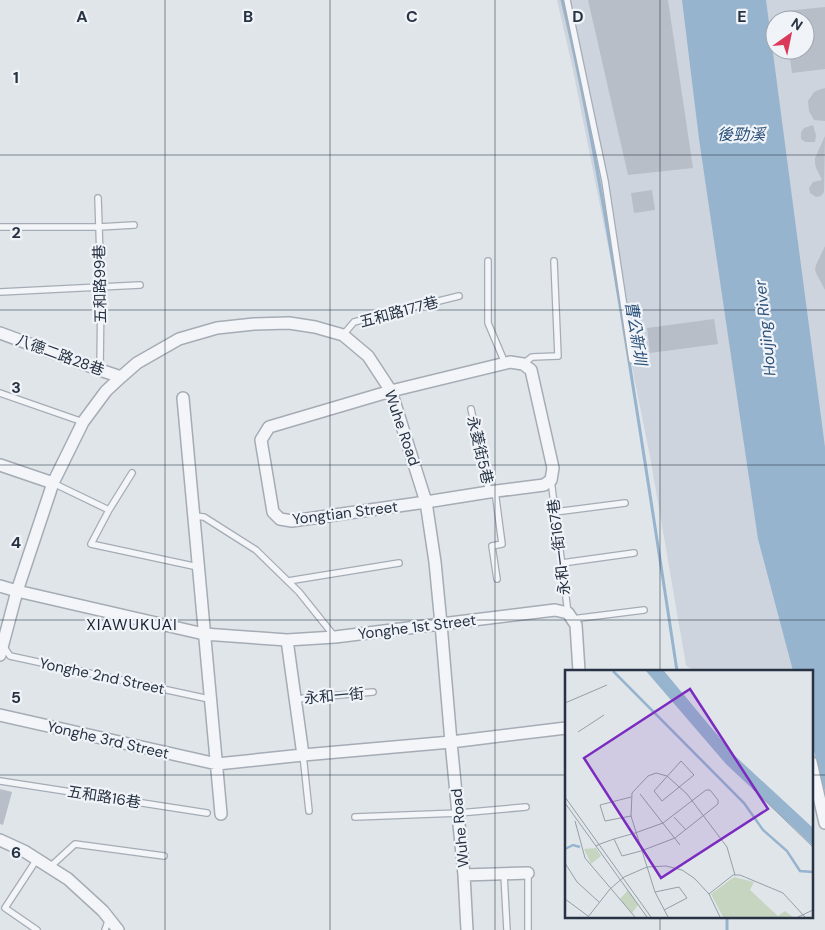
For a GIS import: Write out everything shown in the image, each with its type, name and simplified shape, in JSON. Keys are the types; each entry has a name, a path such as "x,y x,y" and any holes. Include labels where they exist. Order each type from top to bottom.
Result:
{"street":[{"name":"Wuhe Road","path":"1,648 17,591 53,483 83,422 106,391 121,377 137,363 179,339 217,328 289,323 315,327 343,335 368,356 391,391 426,502 435,562 441,624 459,813 467,930"},
{"name":"八德二路28巷","path":"0,333 121,377"},
{"path":"391,391 510,362 523,364 531,370 553,468 551,480 544,485 426,502"},
{"name":"Yongtian Street","path":"391,391 270,427 261,440 273,512 280,519 292,521 426,502"},
{"path":"183,398 221,814"},
{"path":"0,465 53,483"},
{"name":"Yonghe 1st Street","path":"0,586 204,634 287,640 335,637 555,610 570,616"},
{"path":"570,616 576,625 579,670"},
{"name":"永和一街","path":"287,640 303,755"},
{"name":"Yonghe 3rd Street","path":"0,716 217,764 451,742 565,728"},
{"path":"812,766 825,823"},
{"path":"0,840 24,851 68,879 104,911 118,930"},
{"path":"464,875 528,873"}],"lane":[{"path":"567,0 605,181 632,360"},
{"name":"五和路99巷","path":"98,198 102,287 100,370"},
{"path":"0,227 134,225"},
{"path":"523,364 532,357 558,356 554,261"},
{"path":"488,262 488,323 505,363"},
{"path":"0,292 140,285"},
{"name":"五和路177巷","path":"343,335 354,322 459,296"},
{"path":"0,393 83,422"},
{"name":"永菱街5巷","path":"471,409 492,491 502,544 492,546 497,579"},
{"path":"132,473 91,544 198,566"},
{"name":"永和一街167巷","path":"551,480 570,616"},
{"path":"53,483 109,510"},
{"path":"555,512 625,502"},
{"path":"194,516 204,517 256,550 299,592 335,637"},
{"path":"562,563 634,553"},
{"path":"288,581 399,563"},
{"path":"570,616 644,610"},
{"name":"Yonghe 2nd Street","path":"1,648 10,656 209,699"},
{"name":"永和一街","path":"296,699 372,692"},
{"path":"303,755 309,811"},
{"name":"五和路16巷","path":"0,781 207,813"},
{"path":"355,817 459,813 526,807"},
{"path":"50,867 75,844 164,856"},
{"path":"37,859 5,908 37,930"},
{"path":"528,873 528,930"},
{"path":"504,875 507,930"},
{"path":"105,930 109,918"}],"shaded area":[{"path":"557,0 825,0 825,743 812,746 812,670 692,670 686,665 651,462 573,70"}],"water":[{"name":"後勁溪","path":"682,0 766,0 765,60 774,60 825,447 825,792 812,744 812,670 793,670 758,539 699,139"}],"building":[{"path":"588,0 668,0 693,168 628,175"},
{"path":"825,7 825,69 792,73 790,60 815,60 815,10 795,10"},
{"path":"825,88 825,121 814,120 809,111 808,101 814,92"},
{"path":"813,125 816,135 815,142 805,142 801,139 801,132 804,128"},
{"path":"825,136 824,192 821,196 816,197 810,193 809,188 813,182 822,180 816,168 815,158"},
{"path":"652,190 655,210 634,213 631,193"},
{"path":"825,246 825,290 815,270"},
{"path":"714,319 718,344 650,353 647,328"},
{"path":"0,789 12,792 3,825 0,824"}],"waterway":[{"name":"曹公新圳","path":"562,0 603,206 677,670"},
{"name":"曹公新圳","path":"727,918 727,930"}],"district":[{"name":"XIAWUKUAI","path":"132,624"}],"water label":[{"name":"Houjing River","path":"765,328"}]}
